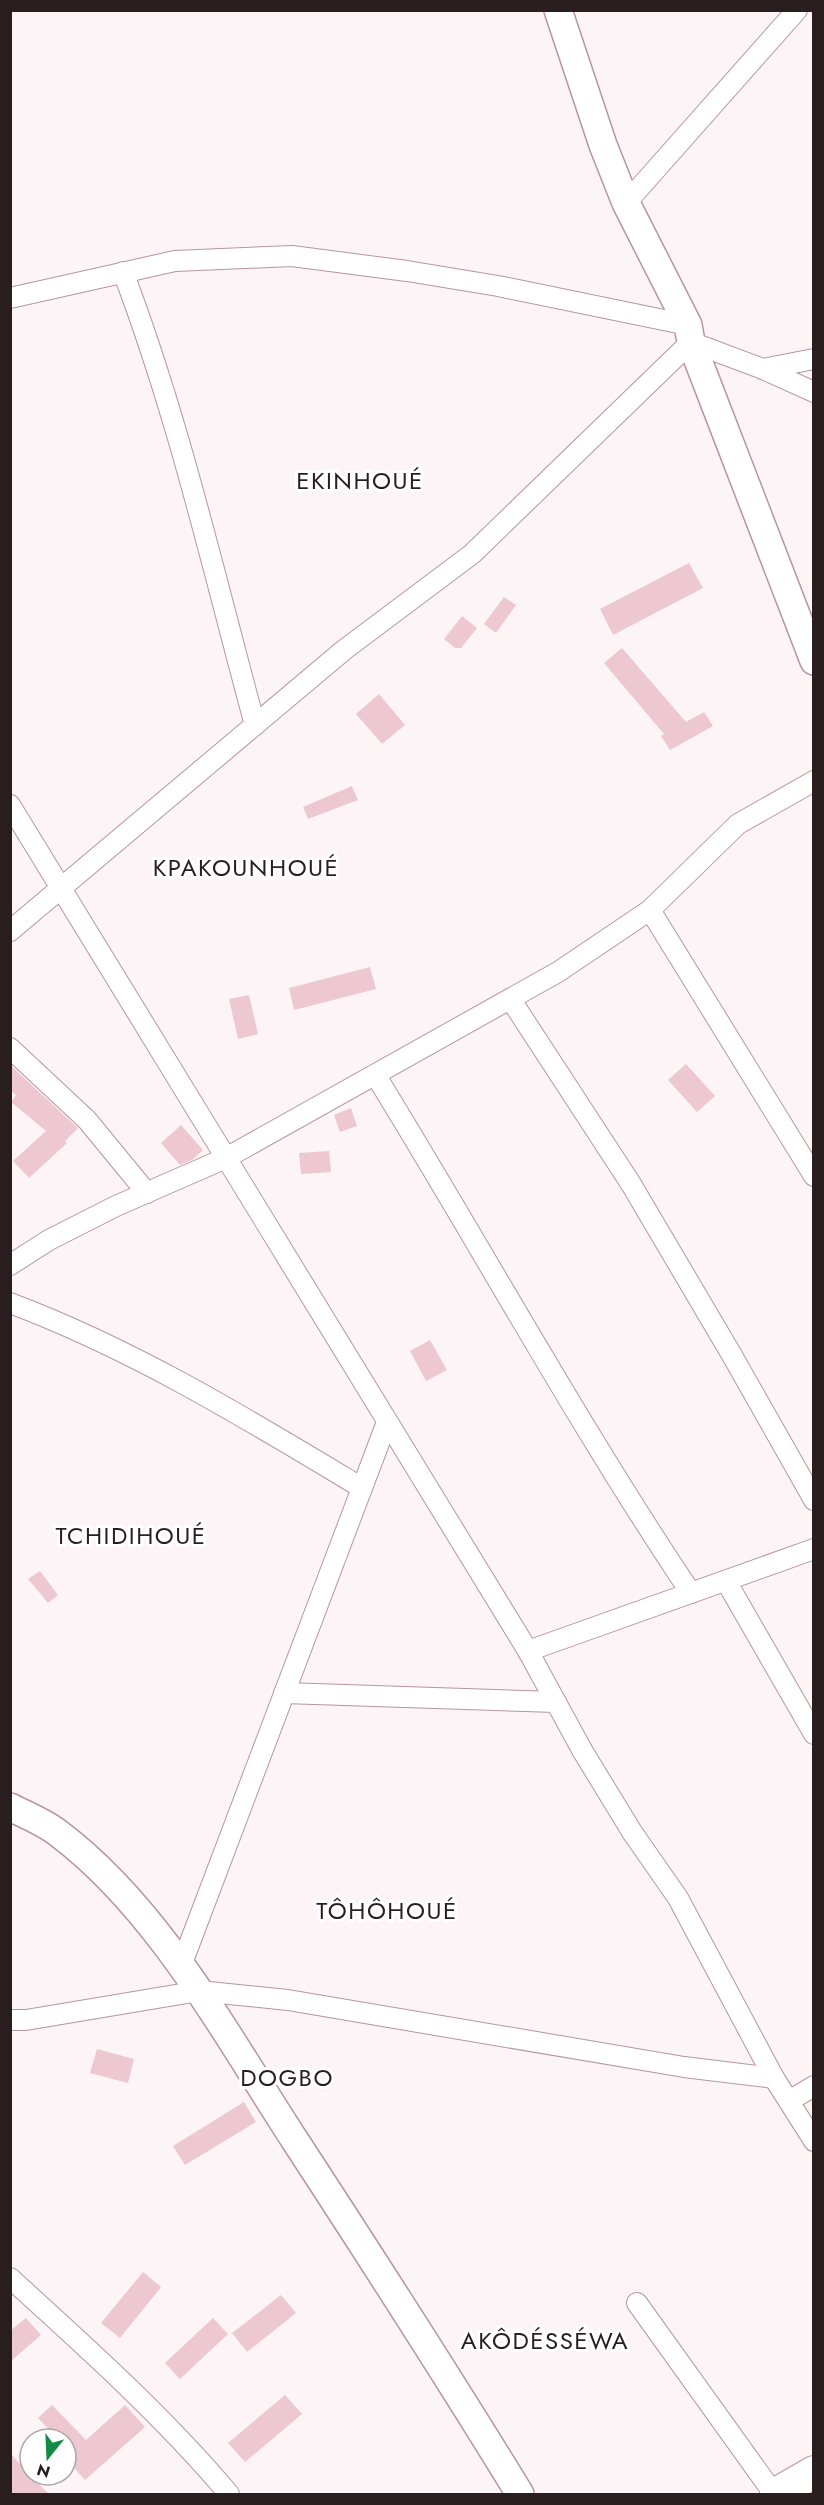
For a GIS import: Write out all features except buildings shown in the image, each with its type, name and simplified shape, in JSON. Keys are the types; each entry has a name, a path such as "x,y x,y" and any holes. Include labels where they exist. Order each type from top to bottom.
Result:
{"main road":[{"path":"775,2494 813,2472"}],"street":[{"path":"558,10 603,145 626,204 689,334 813,661"},
{"path":"626,204 797,10"},
{"path":"10,298 175,261 292,256 498,286 689,334 813,392"},
{"path":"123,272 144,328 184,461 255,725"},
{"path":"10,931 344,650 472,554 689,334"},
{"path":"763,369 813,359"},
{"path":"10,1265 49,1240 226,1158 512,1000 650,910 738,824 813,781"},
{"path":"10,805 528,1651 632,1832 678,1898 774,2078 813,2141"},
{"path":"650,910 813,1176"},
{"path":"512,1000 631,1184 733,1357 813,1500"},
{"path":"10,1048 87,1120 147,1193"},
{"path":"376,1076 555,1379 691,1593"},
{"path":"10,1303 37,1313 137,1360 203,1394 362,1488"},
{"path":"180,1966 387,1422"},
{"path":"528,1651 813,1549"},
{"path":"726,1581 813,1734"},
{"path":"284,1693 556,1702"},
{"path":"10,1807 57,1832 97,1866 147,1923 199,1991 520,2494"},
{"path":"10,2020 26,2020 199,1991 288,2000 684,2067 774,2078"},
{"path":"789,2101 813,2086"},
{"path":"10,2278 103,2363 198,2458 229,2494"},
{"path":"637,2303 775,2494"}],"district":[{"name":"EKINHOUÉ","path":"360,481"},
{"name":"KPAKOUNHOUÉ","path":"246,868"},
{"name":"TCHIDIHOUÉ","path":"131,1536"},
{"name":"TÔHÔHOUÉ","path":"387,1911"},
{"name":"DOGBO","path":"287,2078"},
{"name":"AKÔDÉSSÉWA","path":"545,2341"}]}
